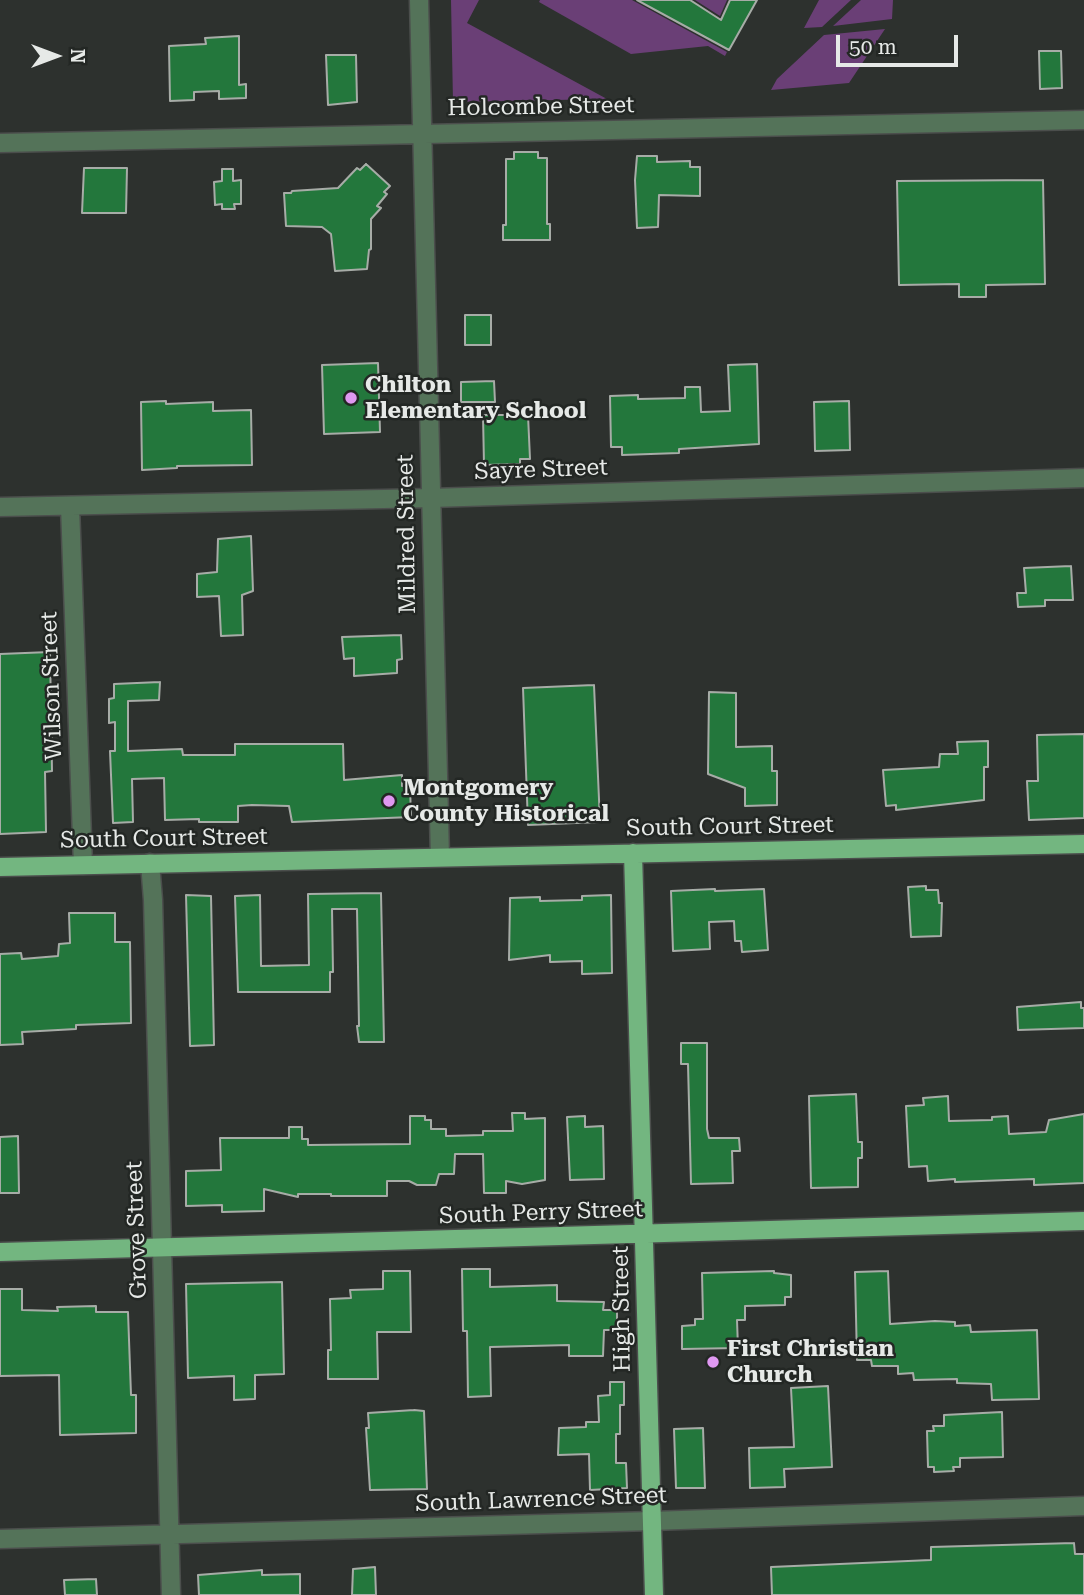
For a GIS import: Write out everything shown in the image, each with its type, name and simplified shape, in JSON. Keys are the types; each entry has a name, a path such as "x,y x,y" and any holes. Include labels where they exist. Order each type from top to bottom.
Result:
{"main road":[{"name":"South Court Street","path":"0,867 1084,844"},
{"name":"High Street","path":"633,853 654,1595"},
{"name":"South Perry Street","path":"0,1252 1084,1222"}],"street":[{"name":"Mildred Street","path":"419,0 440,857"},
{"name":"Holcombe Street","path":"0,143 1084,120"},
{"name":"Sayre Street","path":"0,508 1084,478"},
{"name":"Wilson Street","path":"70,506 83,865"},
{"name":"Grove Street","path":"150,863 171,1595"},
{"name":"South Lawrence Street","path":"0,1539 1084,1506"}],"shaded area":[{"path":"451,0 479,0 467,23 607,99 453,102"},
{"path":"632,0 727,52 725,56 708,46 631,54 539,2"},
{"path":"695,0 727,0 720,16"},
{"path":"819,0 851,0 822,27 804,28"},
{"path":"861,0 893,0 892,19 833,26"},
{"path":"885,29 849,83 771,90 777,79 824,35"}],"building":[{"path":"637,0 690,0 721,20 730,0 757,0 729,50"},
{"path":"239,36 239,85 246,84 246,98 219,99 219,91 194,92 194,100 170,101 169,46 206,44 205,38"},
{"path":"1039,51 1061,51 1062,88 1040,89"},
{"path":"326,55 356,55 357,102 328,105"},
{"path":"514,152 538,152 538,158 547,158 547,224 550,224 550,240 503,240 503,225 506,225 506,159 514,159"},
{"path":"637,156 657,156 657,162 690,161 690,167 700,167 700,196 659,195 658,227 637,228"},
{"path":"366,164 390,186 377,206 381,208 371,219 371,249 367,269 335,271 331,234 322,227 286,226 284,193 338,188 357,168 360,170"},
{"path":"84,168 127,168 126,213 82,213"},
{"path":"222,169 233,169 233,181 241,180 241,204 234,204 235,209 222,209 222,204 215,205 214,182 222,181"},
{"path":"1043,180 1045,284 986,285 986,297 959,297 959,284 899,285 897,181"},
{"path":"465,315 491,315 491,345 465,345"},
{"path":"378,363 380,432 324,434 322,365"},
{"path":"757,364 759,444 679,449 679,453 622,455 622,447 611,447 610,396 638,395 638,399 685,398 685,387 700,387 701,412 730,411 728,365"},
{"path":"494,381 495,402 461,402 461,382"},
{"path":"166,401 166,404 213,402 213,411 251,410 252,465 177,466 142,470 141,402"},
{"path":"849,401 850,450 815,451 814,402"},
{"path":"483,415 528,415 530,459 520,459 520,464 484,465"},
{"path":"251,536 253,591 242,595 243,635 221,636 219,596 197,597 197,574 217,572 218,539"},
{"path":"1071,566 1073,600 1045,600 1045,606 1018,607 1017,593 1026,593 1024,568"},
{"path":"401,635 402,659 397,660 397,673 354,676 354,658 344,659 342,637"},
{"path":"50,652 52,771 45,772 46,832 0,834 0,654"},
{"path":"160,682 159,700 128,701 128,751 182,749 183,755 235,755 235,744 343,744 344,780 402,775 402,786 410,786 411,817 292,822 289,806 252,805 238,806 238,822 165,820 164,778 132,779 133,822 113,823 110,751 115,751 115,722 109,723 109,699 114,698 114,684"},
{"path":"594,685 600,822 528,825 523,688"},
{"path":"709,692 736,693 736,747 772,746 772,771 777,771 777,805 745,806 745,788 708,774"},
{"path":"1084,734 1084,818 1029,820 1027,781 1038,781 1037,735"},
{"path":"988,741 988,767 984,767 984,800 896,810 896,805 886,806 883,770 939,767 940,754 958,754 957,742"},
{"path":"926,886 926,890 938,890 939,903 942,903 941,936 911,937 908,887"},
{"path":"764,889 768,950 742,952 741,941 735,941 734,921 709,922 710,949 673,951 671,891"},
{"path":"381,893 384,1042 359,1042 357,909 332,909 333,972 330,972 330,992 238,992 235,896 260,895 261,966 309,965 308,894"},
{"path":"186,895 211,896 214,1045 190,1046"},
{"path":"611,895 612,973 582,974 582,961 550,962 550,955 509,960 510,898 540,897 540,901 582,900 582,896"},
{"path":"69,913 115,913 115,942 130,942 131,1023 76,1025 76,1029 22,1032 23,1044 0,1045 0,954 21,953 22,959 58,956 59,944 70,943"},
{"path":"1081,1002 1081,1008 1084,1008 1084,1028 1018,1030 1017,1007"},
{"path":"681,1043 707,1043 707,1129 709,1138 739,1138 740,1151 732,1151 733,1183 691,1184 688,1064 681,1064"},
{"path":"856,1094 858,1142 862,1142 862,1158 858,1158 858,1187 811,1188 809,1096"},
{"path":"948,1096 949,1121 992,1120 992,1117 1008,1116 1009,1134 1046,1132 1049,1120 1084,1114 1084,1183 1034,1185 1034,1179 928,1181 927,1166 909,1167 906,1106 924,1105 923,1098"},
{"path":"512,1113 525,1113 525,1119 545,1118 545,1180 522,1184 506,1181 506,1193 484,1193 483,1154 455,1154 454,1174 439,1174 436,1185 387,1181 387,1196 298,1194 298,1197 264,1189 264,1211 222,1212 222,1205 186,1206 186,1171 221,1170 220,1138 289,1138 289,1127 302,1127 302,1139 308,1139 308,1145 410,1144 410,1116 425,1116 425,1120 431,1120 431,1129 446,1129 446,1136 483,1135 483,1131 513,1131"},
{"path":"585,1116 585,1127 603,1126 604,1179 570,1180 567,1117"},
{"path":"18,1136 19,1193 0,1193 0,1137"},
{"path":"462,1269 490,1269 490,1287 557,1285 557,1301 604,1302 603,1310 617,1310 617,1330 604,1330 603,1356 569,1356 569,1345 490,1347 491,1396 468,1397"},
{"path":"383,1271 410,1271 411,1332 377,1332 378,1379 328,1379 328,1350 331,1350 330,1299 351,1298 350,1290 383,1289"},
{"path":"774,1271 791,1275 791,1297 785,1297 785,1305 745,1306 745,1320 737,1320 738,1348 682,1349 682,1326 695,1325 695,1319 703,1319 702,1273"},
{"path":"888,1271 890,1324 935,1321 955,1322 955,1326 970,1325 971,1332 1037,1330 1039,1399 992,1400 991,1384 957,1383 957,1379 914,1380 913,1373 898,1374 898,1366 872,1366 871,1360 857,1360 855,1272"},
{"path":"282,1282 284,1374 255,1375 255,1399 234,1400 234,1376 188,1378 186,1284"},
{"path":"0,1289 22,1289 22,1310 58,1311 57,1307 96,1306 96,1312 128,1312 131,1395 136,1395 136,1433 60,1435 59,1375 0,1376"},
{"path":"610,1382 624,1382 624,1405 620,1405 620,1434 616,1434 616,1463 626,1463 627,1488 590,1490 589,1454 558,1455 559,1428 586,1427 586,1422 599,1422 598,1396 610,1395"},
{"path":"828,1386 832,1467 784,1469 785,1487 750,1488 749,1448 794,1447 791,1388"},
{"path":"424,1411 427,1489 370,1490 366,1428 369,1428 368,1413"},
{"path":"1002,1412 1003,1457 960,1458 960,1467 953,1467 954,1471 934,1472 934,1467 928,1467 927,1431 934,1431 933,1426 944,1426 944,1415"},
{"path":"703,1428 705,1488 676,1488 674,1429"},
{"path":"1074,1543 1075,1554 1084,1554 1084,1595 772,1595 771,1567 931,1560 931,1547"},
{"path":"375,1567 376,1595 352,1595 353,1569"},
{"path":"262,1570 262,1575 300,1574 300,1595 199,1595 198,1575"},
{"path":"96,1579 97,1595 65,1595 64,1580"}],"place":[{"name":"Chilton Elementary School","path":"351,398"},
{"name":"Montgomery County Historical","path":"389,801"},
{"name":"First Christian Church","path":"713,1362"}]}
